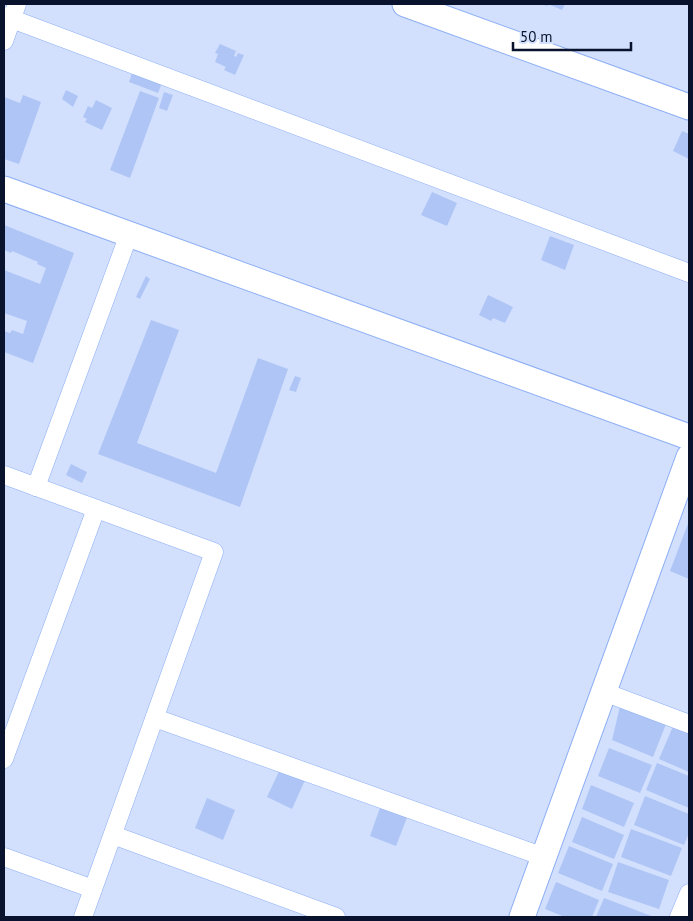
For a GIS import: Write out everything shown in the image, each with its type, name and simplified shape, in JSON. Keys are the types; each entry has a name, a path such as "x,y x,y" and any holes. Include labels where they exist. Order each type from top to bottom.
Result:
{"street":[{"path":"405,4 689,107"},
{"path":"4,41 11,13 689,273"},
{"path":"4,188 689,437"},
{"path":"36,487 129,234"},
{"path":"522,917 689,457"},
{"path":"4,475 214,552 83,917"},
{"path":"4,759 96,509"},
{"path":"604,692 689,724"},
{"path":"155,718 544,857"},
{"path":"113,836 336,917"},
{"path":"4,857 93,889"},
{"path":"679,917 689,893"}],"building":[{"path":"548,4 565,4 562,10"},
{"path":"220,44 236,51 234,56 236,57 238,53 244,55 235,75 224,70 226,67 215,62 218,54 215,53"},
{"path":"132,73 162,83 158,93 129,82"},
{"path":"66,90 78,96 73,107 62,99"},
{"path":"140,91 159,98 130,178 110,170"},
{"path":"164,92 173,95 167,111 159,108"},
{"path":"23,95 41,102 19,164 4,159 4,97 20,103"},
{"path":"96,100 112,108 102,130 85,122 87,119 83,117 88,106 92,108"},
{"path":"682,131 689,134 689,159 673,151"},
{"path":"432,192 457,203 447,226 421,215"},
{"path":"4,225 74,253 33,363 4,352 4,331 10,333 12,330 23,334 27,321 4,313 4,270 40,284 46,268 37,264 38,262 12,251 11,253 4,250"},
{"path":"550,236 574,245 565,270 541,260"},
{"path":"146,276 150,279 140,299 136,297"},
{"path":"488,295 513,307 505,323 493,318 491,321 479,315"},
{"path":"151,320 179,330 137,443 216,473 258,358 288,369 240,507 98,454"},
{"path":"295,376 301,378 296,392 289,390"},
{"path":"71,464 87,472 82,483 66,475"},
{"path":"689,521 689,579 670,571"},
{"path":"621,702 668,719 653,757 612,740"},
{"path":"674,724 689,731 689,772 659,759"},
{"path":"609,748 652,765 640,793 598,776"},
{"path":"657,763 689,776 689,808 646,790"},
{"path":"281,767 306,778 292,809 267,797"},
{"path":"591,785 634,803 624,827 582,809"},
{"path":"645,796 689,814 689,833 684,845 634,825"},
{"path":"207,798 235,810 223,840 195,828"},
{"path":"381,805 408,815 396,846 370,836"},
{"path":"582,817 624,835 614,859 572,842"},
{"path":"631,829 682,848 671,876 621,857"},
{"path":"569,846 613,864 602,891 558,873"},
{"path":"618,862 669,880 659,909 608,892"},
{"path":"556,882 599,900 592,917 565,917 545,909"},
{"path":"604,898 654,917 596,917"}]}
